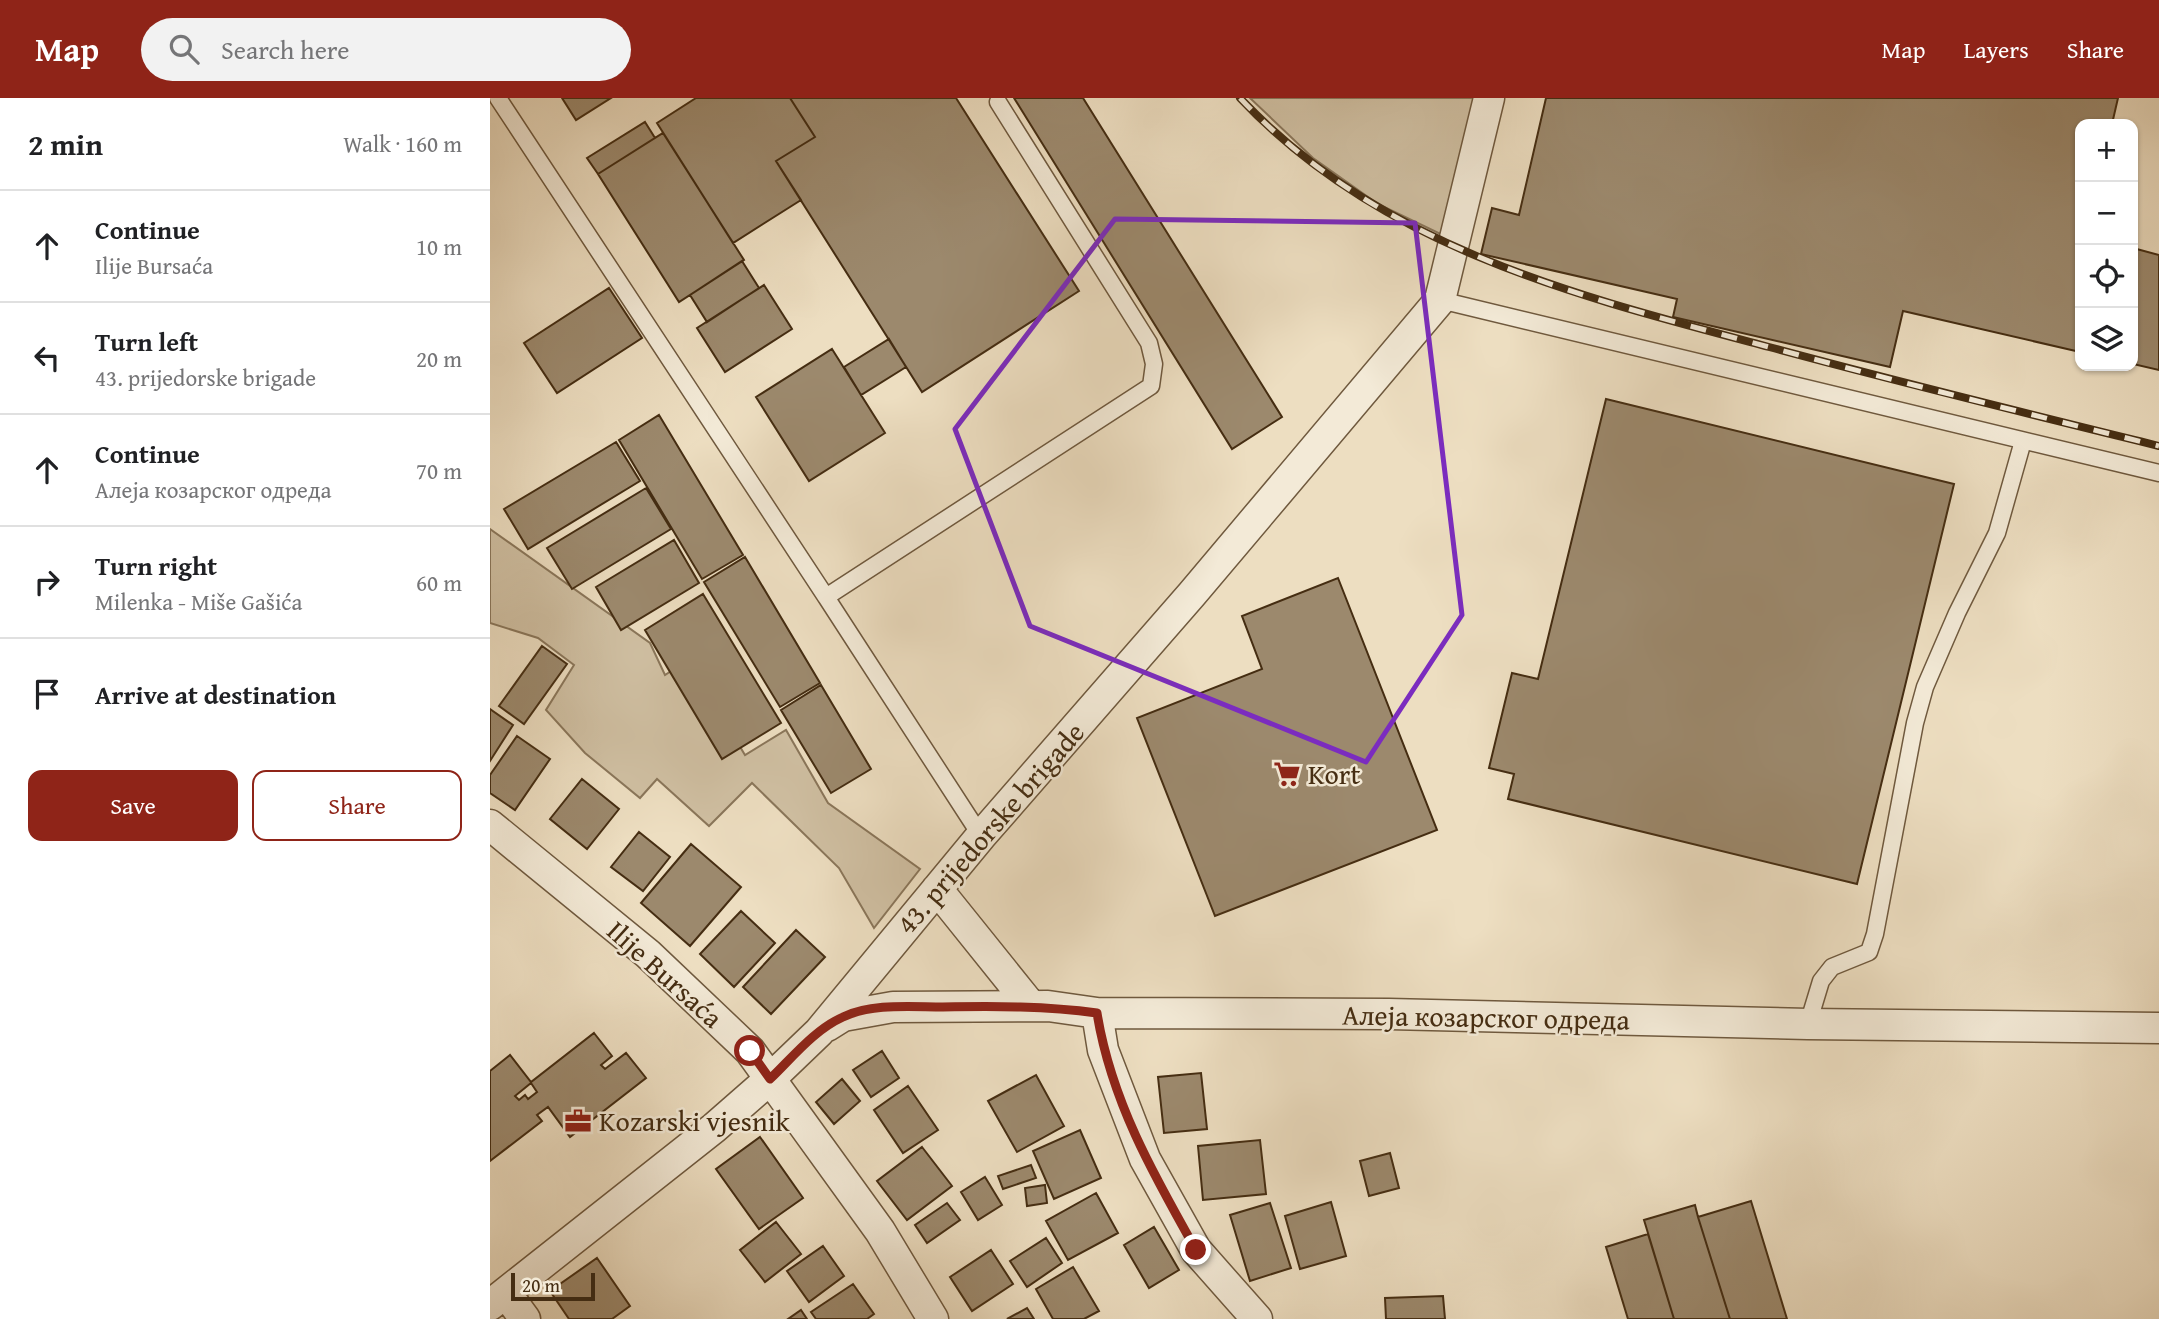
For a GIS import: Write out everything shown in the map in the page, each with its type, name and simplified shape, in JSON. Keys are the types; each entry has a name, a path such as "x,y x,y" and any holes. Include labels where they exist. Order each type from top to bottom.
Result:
{"street":[{"path":"1440,299 1489,98"},
{"name":"43. prijedorske brigade","path":"498,1299 770,1079 819,1031 981,836 1192,594 1440,299"},
{"name":"Ilije Bursaća","path":"490,825 648,954 750,1051 880,1231 933,1319"},
{"path":"937,889 1031,1006"},
{"name":"Алеја козарског одреда","path":"819,1031 844,1016 893,1007 1031,1006 1097,1013 1389,1014 1808,1024 2159,1028"},
{"path":"1097,1013 1103,1051 1145,1160 1196,1250 1257,1319"},
{"path":"498,1299 525,1319"}],"lane":[{"path":"498,98 981,836"},
{"path":"827,597 1151,386 1154,364 1149,343 998,102"},
{"path":"1440,299 2159,473"},
{"path":"1808,1024 1821,981 1832,967 1869,951 1915,723 1926,687 1957,613 1997,533 2023,441"}],"highlighted area":[{"path":"1115,219 1415,223 1462,615 1366,762 1030,626 955,429"}],"shaded area":[{"path":"1250,98 1488,98 1455,241 1378,204 1313,158"},
{"path":"490,529 650,643 665,675 688,660 745,755 786,730 828,803 920,869 874,928 839,868 752,783 709,826 657,779 640,798 585,753 546,710 574,665 538,638 490,623"}],"building":[{"path":"562,98 611,98 576,120"},
{"path":"696,98 790,98 815,137 776,161 801,200 733,243 657,123"},
{"path":"790,98 956,98 1079,291 922,392 776,161 815,137"},
{"path":"1014,98 1083,98 1282,417 1232,449"},
{"path":"1546,98 2118,98 2113,119 2075,119 2075,351 1903,311 1890,367 1673,317 1677,299 1481,254 1492,208 1519,215"},
{"path":"645,122 655,138 598,174 587,158"},
{"path":"663,133 744,260 679,302 598,174"},
{"path":"2138,249 2159,255 2159,370 2138,365"},
{"path":"742,261 759,288 707,322 690,295"},
{"path":"764,285 792,329 725,372 697,328"},
{"path":"609,288 642,338 557,393 524,343"},
{"path":"889,339 906,367 861,395 844,367"},
{"path":"832,349 885,433 809,481 756,397"},
{"path":"1606,399 1954,484 1857,884 1508,799 1514,774 1489,768 1512,673 1538,679"},
{"path":"659,415 743,555 702,579 619,440"},
{"path":"616,442 640,481 528,549 504,509"},
{"path":"646,488 671,529 572,589 547,548"},
{"path":"674,540 699,583 621,630 596,587"},
{"path":"745,557 820,683 780,707 704,582"},
{"name":"Kort","path":"1338,578 1437,830 1215,916 1137,718 1262,669 1242,616"},
{"path":"703,594 781,723 722,759 645,630"},
{"path":"542,646 567,664 524,724 499,706"},
{"path":"821,685 871,769 831,793 781,710"},
{"path":"490,709 513,725 490,761"},
{"path":"517,736 550,759 515,810 490,793 490,775"},
{"path":"582,779 619,809 587,849 550,819"},
{"path":"639,832 670,857 643,891 611,867"},
{"path":"691,844 741,887 690,946 641,903"},
{"path":"741,911 775,943 734,987 700,954"},
{"path":"796,930 825,957 771,1014 743,987"},
{"path":"594,1033 612,1056 601,1065 605,1069 626,1053 646,1078 570,1137 548,1107 537,1115 542,1121 490,1161 490,1071 510,1055 531,1082","holes":["531,1083 537,1092 528,1099 525,1095 519,1100 515,1096"]},
{"path":"882,1051 899,1078 871,1097 853,1070"},
{"path":"1201,1073 1207,1129 1164,1133 1158,1077"},
{"path":"1036,1075 1064,1126 1017,1152 988,1101"},
{"path":"842,1079 860,1101 834,1124 816,1102"},
{"path":"908,1086 938,1130 903,1153 874,1110"},
{"path":"1080,1130 1101,1178 1054,1199 1033,1151"},
{"path":"760,1137 803,1198 759,1229 716,1169"},
{"path":"1260,1140 1266,1194 1203,1200 1198,1146"},
{"path":"922,1147 952,1186 907,1220 877,1181"},
{"path":"1390,1153 1399,1188 1369,1196 1360,1161"},
{"path":"1031,1165 1036,1178 1003,1189 998,1176"},
{"path":"985,1177 1002,1205 978,1220 961,1192"},
{"path":"1045,1185 1047,1203 1027,1206 1025,1188"},
{"path":"1096,1193 1118,1233 1068,1260 1046,1221"},
{"path":"1751,1201 1787,1319 1730,1319 1698,1217"},
{"path":"1331,1202 1346,1256 1300,1269 1285,1216"},
{"path":"947,1203 960,1220 927,1243 915,1225"},
{"path":"1270,1203 1291,1268 1250,1281 1230,1215"},
{"path":"1695,1205 1730,1319 1674,1319 1644,1220"},
{"path":"776,1222 801,1254 765,1282 740,1250"},
{"path":"1154,1227 1179,1270 1149,1288 1124,1245"},
{"path":"1648,1234 1674,1319 1628,1319 1606,1247"},
{"path":"1046,1238 1062,1263 1027,1287 1010,1261"},
{"path":"823,1246 844,1276 809,1302 787,1271"},
{"path":"991,1250 1013,1284 972,1311 950,1277"},
{"path":"597,1258 630,1306 612,1319 569,1319 550,1291"},
{"path":"1073,1267 1099,1311 1084,1319 1053,1319 1036,1289"},
{"path":"853,1284 874,1314 867,1319 816,1319 811,1312"},
{"path":"1443,1296 1445,1319 1386,1319 1385,1298"},
{"path":"1027,1308 1034,1319 1007,1319"},
{"path":"801,1310 807,1319 788,1319"}],"railway":[{"path":"1240,98 1295,150 1355,193 1419,229 1485,260 1625,308 1697,328 2159,446"}],"place":[{"name":"Kort","path":"1287,774"},
{"name":"Kozarski vjesnik","path":"578,1121"}],"route":[{"path":"750,1051 770,1079 819,1031 844,1016 865,1011 893,1007 1048,1006 1097,1013 1103,1051 1120,1101 1145,1160 1196,1250"}]}
